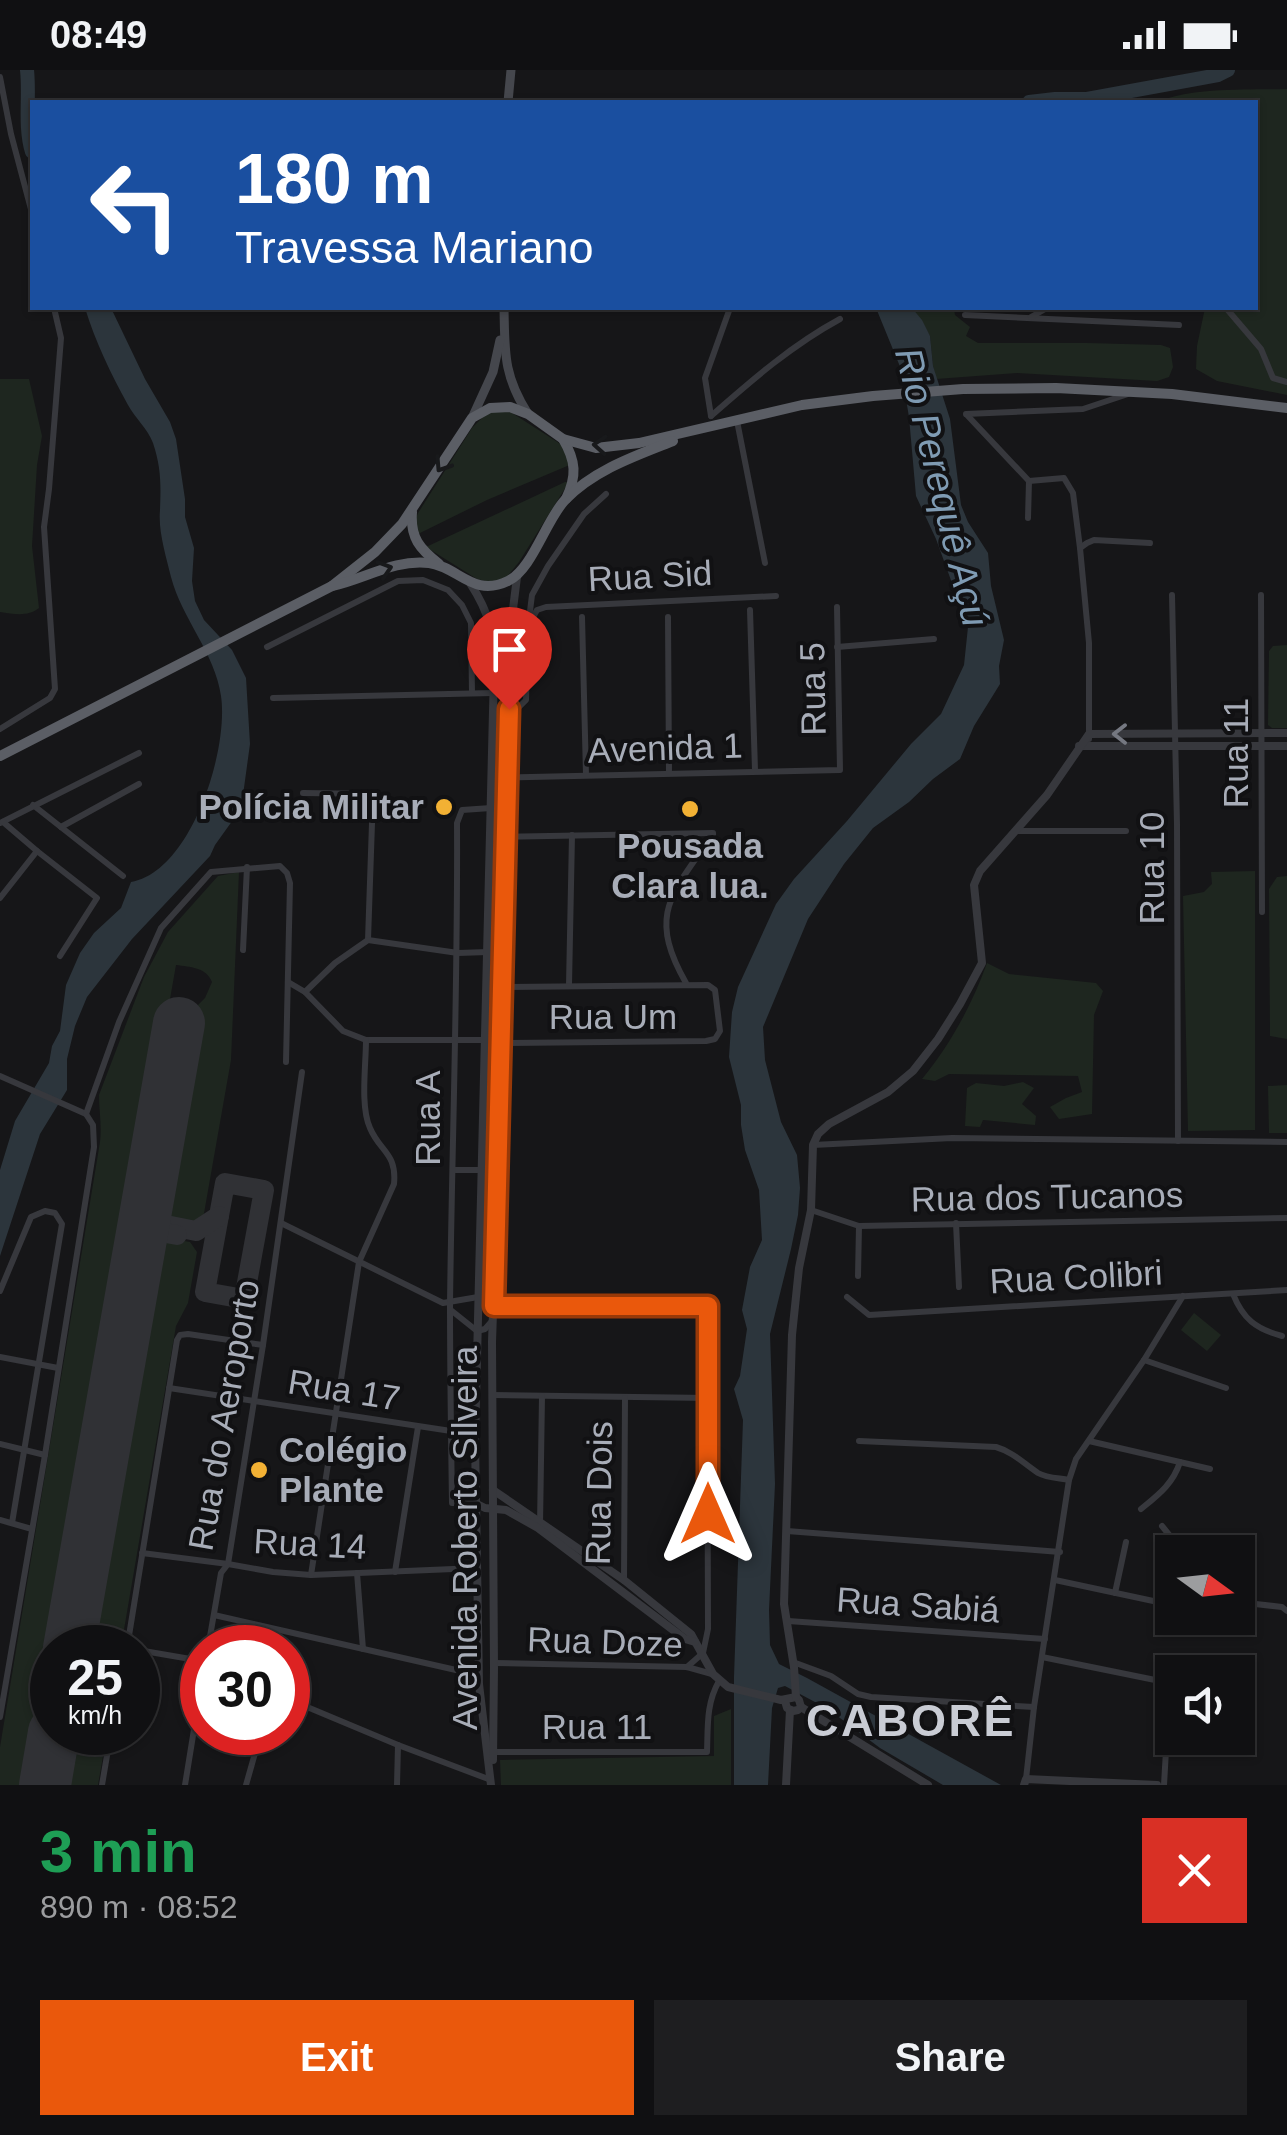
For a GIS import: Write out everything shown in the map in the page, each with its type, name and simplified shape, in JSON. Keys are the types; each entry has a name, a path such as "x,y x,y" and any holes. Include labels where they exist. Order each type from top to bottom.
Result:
{"highway":[{"path":"332,586 375,552 412,512 472,418 500,406 528,414 564,438 596,448 802,405 963,389 1134,392 1287,408"},
{"path":"565,500 606,470 709,424"},
{"path":"412,512 413,536 424,553 440,565 470,583 493,586 516,576 574,481 574,458 564,438"},
{"path":"0,756 332,586 399,564 440,565"}],"main road":[{"path":"508,100 512,70"},
{"path":"504,310 510,382 528,414"},
{"path":"472,418 492,372 504,323"}],"street":[{"path":"0,77 30,205"},
{"path":"0,729 43,704 56,689 44,527 61,338 54,310"},
{"path":"709,424 706,378 729,310"},
{"path":"1029,318 1043,310"},
{"path":"1228,310 1261,349 1272,378 1287,382"},
{"path":"965,315 1178,325"},
{"path":"709,424 768,366 840,319"},
{"path":"1028,518 1029,481 966,414 1083,409 1134,392"},
{"path":"736,420 765,564"},
{"path":"1029,481 1064,478 1072,493 1089,643 1089,747"},
{"path":"493,709 520,707 526,700 532,594 584,514 606,494"},
{"path":"1080,548 1094,540 1150,543"},
{"name":"Avenida Roberto Silveira","path":"491,1782 493,1320 516,576"},
{"path":"266,647 387,585 423,580 448,590 471,623 472,693"},
{"name":"Avenida Roberto Silveira","path":"470,583 492,628 491,837 475,1440 478,1674 490,1751"},
{"name":"Rua 10","path":"1172,595 1178,1141"},
{"name":"Rua 11","path":"1260,595 1262,912"},
{"name":"Rua Sid","path":"528,626 537,610 546,606 776,596"},
{"name":"Rua 5","path":"837,606 840,770"},
{"path":"750,610 755,770"},
{"path":"582,616 586,775"},
{"path":"668,616 669,773"},
{"path":"838,646 934,640"},
{"path":"273,698 493,694"},
{"path":"1089,734 1287,734"},
{"path":"783,1700 790,1710 800,1706 784,1604 794,1302 812,1210 813,1145 828,1124 888,1092 913,1071 938,1038 982,963 974,886 980,871 1047,795 1089,734"},
{"path":"1079,746 1287,746"},
{"path":"60,956 96,898 1,822 139,753"},
{"name":"Avenida 1","path":"491,778 840,770"},
{"path":"61,827 139,784"},
{"path":"303,793 373,794 368,940"},
{"path":"33,805 123,876"},
{"name":"Rua A","path":"475,1499 452,1503 448,1305 458,816 462,810 491,808"},
{"path":"1016,831 1126,831"},
{"path":"491,837 714,832 670,899 665,920 668,946 686,984 504,986"},
{"path":"569,986 572,835"},
{"path":"0,898 37,851"},
{"path":"86,1114 119,1022 161,928 212,872 280,866 287,873 290,883 286,1062"},
{"path":"242,950 247,867"},
{"path":"304,992 368,940 458,953 488,952"},
{"path":"288,982 304,992 343,1031 366,1040 493,1038 501,1042"},
{"name":"Rua Um","path":"501,1042 715,1039 720,1031 715,990 708,985 686,984"},
{"path":"311,1575 359,1262 389,1199 396,1172 392,1158 370,1129 366,1108 366,1040"},
{"path":"484,1061 495,1065 500,1059"},
{"name":"Rua do Aeroporto","path":"212,1625 220,1573 228,1564 302,1072"},
{"path":"0,1076 86,1114 95,1134 0,1718"},
{"path":"813,1145 952,1138 1287,1142"},
{"path":"453,1170 498,1170"},
{"name":"Rua dos Tucanos","path":"812,1210 858,1226 1287,1218"},
{"path":"0,1290 31,1217 45,1211 55,1213 62,1224 12,1523"},
{"path":"62,1224 83,1212"},
{"path":"281,1223 448,1305 477,1332 493,1320"},
{"path":"956,1223 959,1287"},
{"path":"858,1226 858,1276"},
{"name":"Rua Colibri","path":"847,1297 869,1315 1287,1290"},
{"path":"1233,1294 1249,1322 1262,1331 1282,1336"},
{"path":"1165,1755 1160,1785 1025,1782 1076,1459 1183,1296"},
{"path":"448,1305 478,1297 491,1299 494,1306 708,1306 708,1630 703,1652 688,1667"},
{"path":"130,1625 176,1340 188,1334 263,1345"},
{"path":"0,1357 58,1368"},
{"path":"1144,1360 1226,1388"},
{"name":"Rua 17","path":"169,1388 452,1432"},
{"path":"492,1395 709,1398"},
{"path":"540,1525 542,1396"},
{"name":"Rua Dois","path":"621,1584 625,1398"},
{"path":"395,1572 418,1427"},
{"path":"452,1432 475,1440"},
{"path":"858,1441 996,1447 1008,1450 1048,1477 1070,1480"},
{"path":"1090,1441 1210,1469"},
{"path":"0,1444 45,1454"},
{"path":"1140,1509 1167,1487 1180,1462"},
{"path":"540,1525 506,1510 482,1507 475,1499 481,1488 494,1490 621,1584 695,1642 716,1678 728,1687 783,1700 796,1695"},
{"path":"0,1520 32,1530"},
{"path":"1162,1526 1169,1535"},
{"path":"787,1531 1060,1552"},
{"path":"1115,1593 1126,1542"},
{"name":"Rua 14","path":"142,1554 311,1575 476,1568"},
{"path":"357,1573 363,1648"},
{"path":"1056,1580 1155,1601"},
{"path":"1255,1604 1287,1611"},
{"path":"214,1615 478,1674 488,1674 494,1666"},
{"name":"Rua Sabiá","path":"788,1622 1045,1639"},
{"path":"1042,1657 1155,1680"},
{"path":"794,1664 831,1676 858,1694 871,1697 1034,1707"},
{"name":"Rua Doze","path":"494,1666 688,1667 716,1678"},
{"name":"Rua 11","path":"490,1751 707,1752 708,1708 716,1678"},
{"path":"479,1687 487,1681 494,1684"},
{"path":"800,1706 928,1785"},
{"path":"310,1708 491,1782"},
{"path":"786,1785 790,1710"},
{"path":"397,1785 398,1745"},
{"path":"102,1785 107,1755"},
{"path":"185,1785 190,1755"},
{"path":"246,1785 254,1755"}],"shaded area":[{"path":"1287,89 1287,395 1217,381 1196,369 1205,310 1258,310 1258,100 1164,100 1239,90"},
{"path":"913,310 954,310 970,327 966,336 978,343 1161,345 1170,348 1173,367 1169,377 1157,381 1017,373 936,379 930,336"},
{"path":"0,379 29,379 42,436 32,546 39,608 26,614 0,612"},
{"path":"509,411 562,445 572,464 418,534 418,513 472,428 488,412"},
{"path":"569,482 506,578 489,582 477,579 426,547"},
{"path":"1287,645 1287,728 1272,728 1268,725 1269,651 1273,646"},
{"path":"1255,871 1255,1130 1188,1131 1183,896 1204,892 1212,884 1211,872"},
{"path":"239,872 231,1060 203,1219 193,1226 164,1220 159,1210 195,1008 212,982 202,971 176,965 60,1625 30,1625 30,1755 37,1755 32,1785 0,1785 0,1747 100,1142 99,1095 144,977 168,932 218,876"},
{"path":"1287,876 1287,1039 1270,1036 1269,889 1277,877"},
{"path":"987,963 1009,974 1096,983 1103,991 1094,1015 1092,1114 1059,1119 1050,1107 1082,1092 1078,1076 949,1074 935,1081 922,1079 959,1024"},
{"path":"1023,1082 1034,1088 1022,1104 1036,1116 1035,1125 983,1120 980,1127 965,1126 967,1088 976,1083 1004,1086"},
{"path":"1287,1085 1287,1133 1269,1133 1268,1086"},
{"path":"163,1237 190,1242 197,1252 188,1303 176,1326 125,1625 86,1625 153,1243"},
{"path":"1194,1313 1221,1335 1207,1351 1181,1330"},
{"path":"731,1709 731,1785 501,1785 500,1760 714,1756 714,1716"},
{"path":"63,1755 103,1755 98,1785 58,1785"}],"water":[{"path":"86,310 112,310 170,422 176,439 185,517 194,548 195,601 204,620 232,650 246,678 250,744 243,795 235,817 210,856 132,939 87,997 67,1059 67,1090 40,1134 0,1256 0,1170 15,1121 49,1063 60,1031 66,985 94,933 121,908 131,882 152,873 172,856 188,833 212,776 222,719 218,680 176,592 167,561 160,526 159,468 153,443 131,410"},
{"path":"877,310 914,310 930,336 933,366 950,419 961,505 988,553 991,586 1004,640 1000,684 974,726 960,759 873,828 844,864 808,919 763,1027 765,1060 781,1122 797,1155 800,1188 798,1215 770,1334 775,1484 770,1645 779,1664 1001,1785 943,1785 880,1748 828,1709 785,1686 778,1688 772,1708 768,1785 734,1785 743,1420 734,1389 740,1376 747,1329 742,1310 750,1267 762,1240 759,1190 745,1150 741,1105 729,1057 732,1012 738,987 776,904 941,714 964,665 968,627 916,496 901,369"}],"waterway":[{"path":"27,70 30,142"},
{"name":"Rio Perequê Açú","path":"1046,100 1087,99 1228,70"}],"taxiway":[{"path":"225,1183 264,1190 244,1299 205,1292 225,1183"},
{"path":"147,1205 161,1224 196,1231 219,1216"},
{"path":"141,1239 160,1232 177,1235"}],"runway":[{"path":"73,1625 179,1023"},
{"path":"45,1785 50,1755"}],"place":[{"name":"Polícia Militar","path":"444,807"},
{"name":"Pousada Clara lua.","path":"690,809"},
{"name":"Colégio Plante","path":"259,1470"}],"district":[{"name":"CABORÊ","path":"911,1720"}],"route":[{"path":"509,709 494,1306 708,1306 708,1514"}]}
